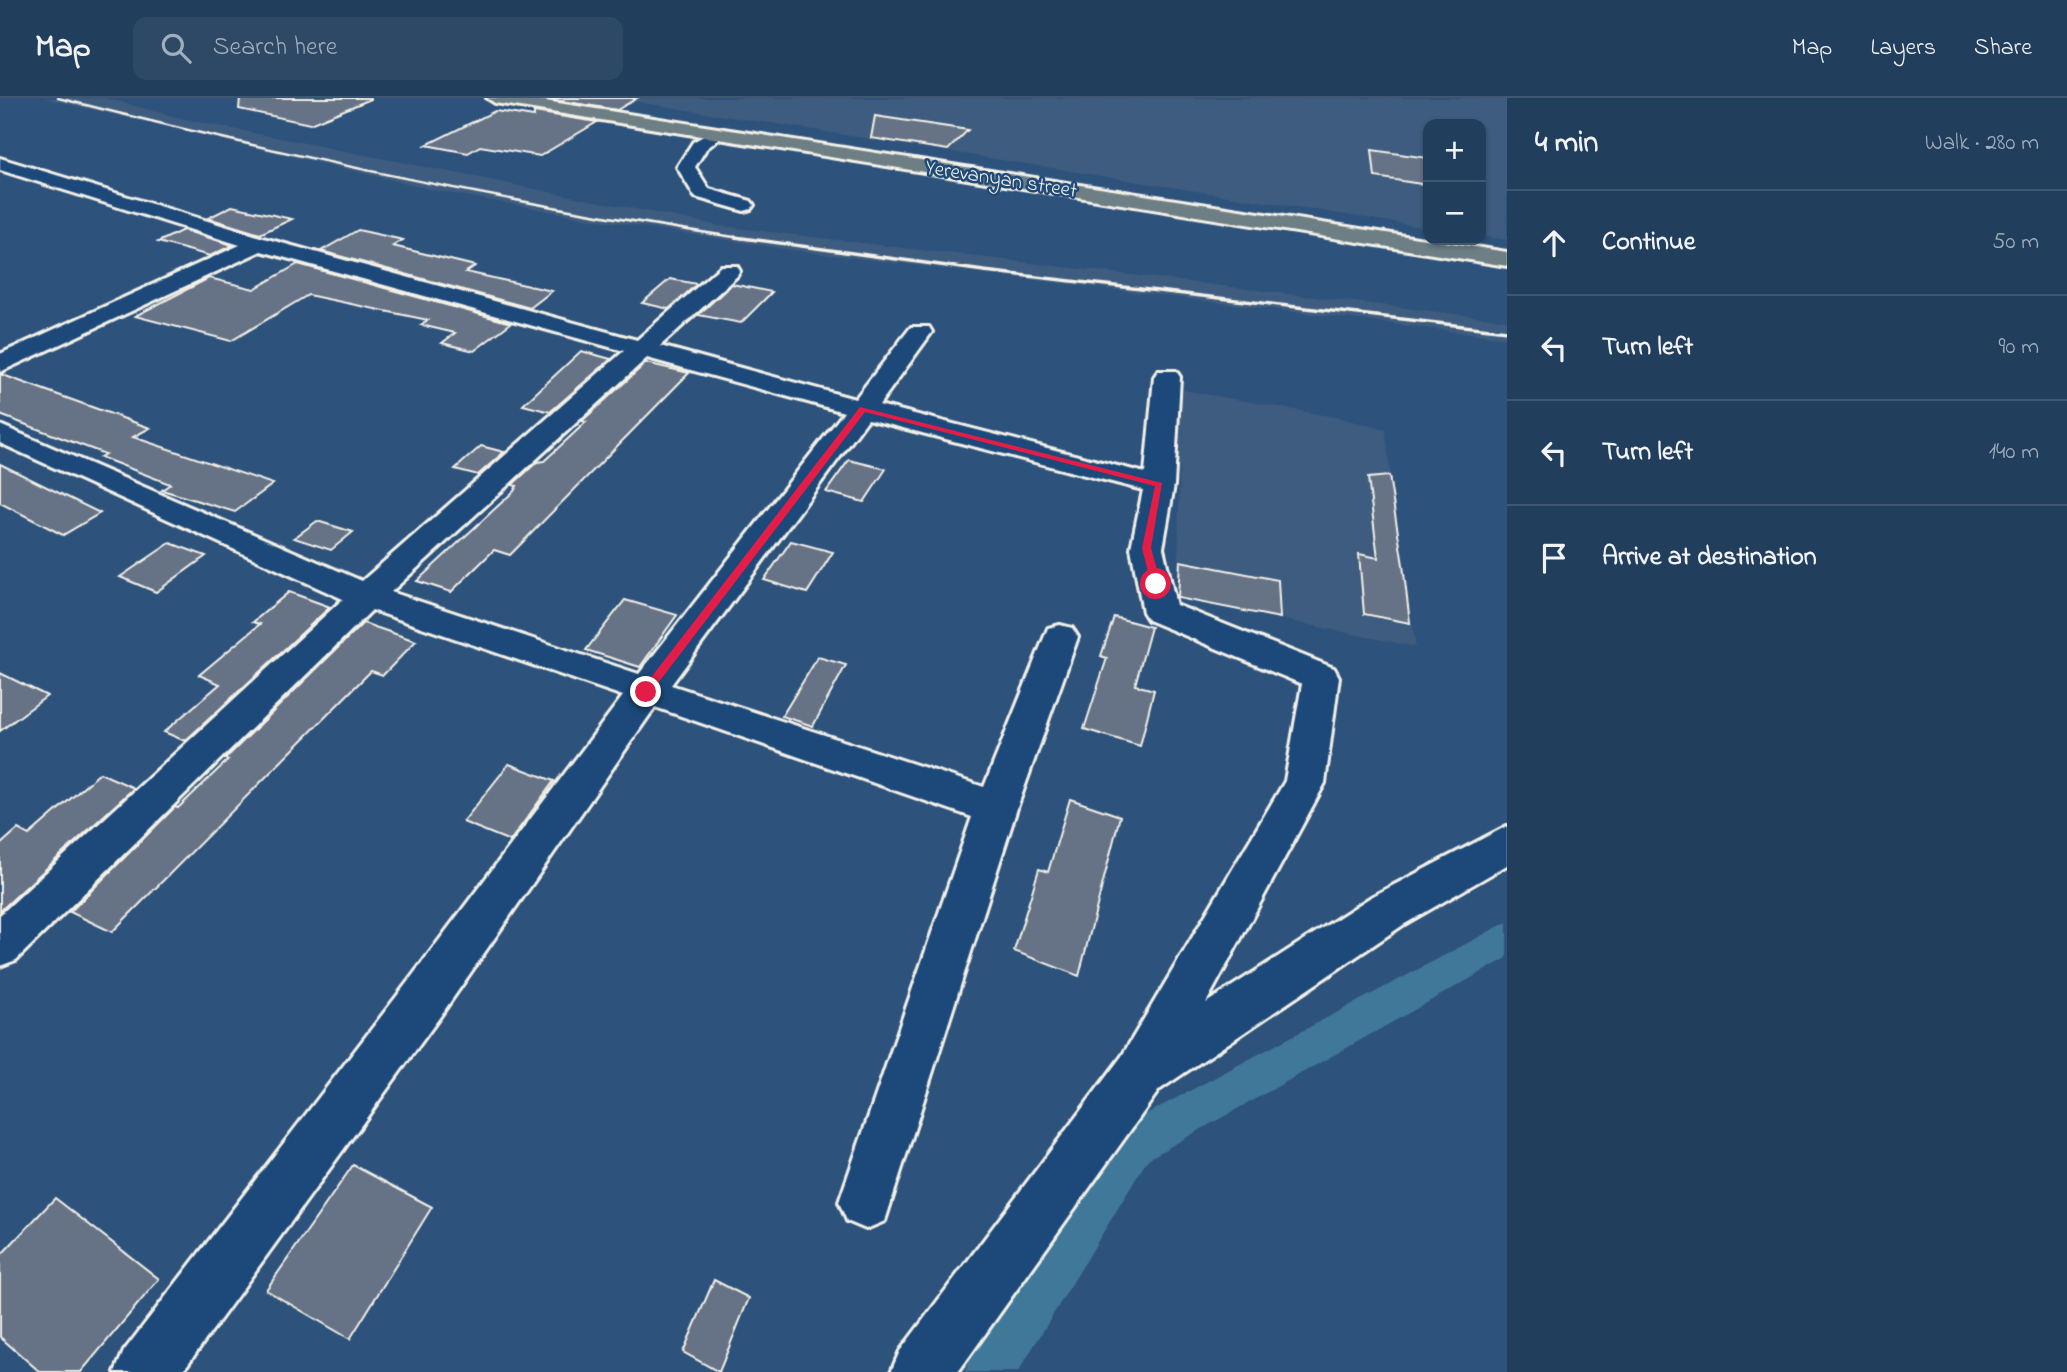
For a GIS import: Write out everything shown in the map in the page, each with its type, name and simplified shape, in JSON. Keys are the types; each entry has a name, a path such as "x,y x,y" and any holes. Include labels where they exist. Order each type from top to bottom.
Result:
{"highway":[{"name":"Yerevanyan street","path":"495,98 1423,237"},
{"name":"Yerevanyan street","path":"543,98 716,134 869,154 1507,259"},
{"path":"1474,245 1507,250"}],"street":[{"path":"716,134 699,146 686,167 702,192 744,205"},
{"path":"0,163 259,244 863,409 1159,485"},
{"path":"0,186 31,174"},
{"path":"0,364 259,244"},
{"path":"0,945 366,596 729,271"},
{"path":"145,1372 424,999 646,692 920,332"},
{"path":"921,1372 1140,1074 1305,783 1321,677 1160,612 1147,548 1159,485 1167,377"},
{"path":"0,433 366,596 996,808"},
{"path":"866,1202 996,808 1060,637"},
{"path":"1140,1074 1387,911 1507,844"}],"shaded area":[{"path":"43,98 106,98 184,119 721,226 1507,320 1507,338 798,251 592,219 438,191"},
{"path":"612,98 1507,98 1507,240 1486,237 1486,119 1423,119 1423,227"},
{"path":"1183,390 1340,418 1386,430 1392,494 1416,647 1178,598 1180,407"}],"building":[{"path":"240,98 371,99 310,124 239,109"},
{"path":"543,98 637,98 617,110"},
{"path":"495,111 534,117 534,112 597,122 540,156 480,146 468,153 426,145"},
{"path":"875,116 968,130 948,150 871,138"},
{"path":"1372,150 1423,157 1423,184 1375,177"},
{"path":"232,206 292,219 260,234 208,218"},
{"path":"183,230 233,245 210,256 158,242"},
{"path":"358,230 403,240 393,246 475,266 466,272 552,291 530,308 321,251"},
{"path":"298,264 511,323 474,351 442,343 455,333 421,325 428,320 308,295 231,341 135,316 209,278 254,289"},
{"path":"670,279 697,284 669,309 642,303"},
{"path":"732,284 772,292 741,323 698,315"},
{"path":"581,351 611,359 550,412 523,405"},
{"path":"646,363 689,373 510,555 494,550 451,592 417,581 514,491 517,486 512,485 537,462 544,461 586,422 582,421"},
{"path":"0,374 150,428 133,437 273,484 235,512 162,490 170,484 100,457 105,454 0,415"},
{"path":"481,446 504,452 478,475 455,469"},
{"path":"849,460 886,469 864,502 826,492"},
{"path":"0,464 100,513 63,535 0,503"},
{"path":"1389,476 1410,623 1364,614 1359,554 1378,558 1368,478"},
{"path":"317,521 353,532 331,550 294,538"},
{"path":"791,541 833,552 807,593 764,580"},
{"path":"170,543 206,556 156,592 120,577"},
{"path":"1180,561 1278,580 1280,618 1178,598"},
{"path":"289,592 330,607 185,741 164,732 220,684 199,675 260,624 253,622"},
{"path":"625,600 677,615 640,667 586,650"},
{"path":"1114,617 1151,627 1135,685 1154,690 1140,746 1084,729 1107,658 1101,656"},
{"path":"363,623 416,641 383,675 371,671 112,932 70,912 175,807 178,808 228,760 225,759"},
{"path":"818,657 846,665 813,726 782,716"},
{"path":"0,673 47,696 0,731"},
{"path":"509,764 554,781 510,841 463,822"},
{"path":"100,773 134,788 0,911 0,845 18,829 29,835"},
{"path":"1070,799 1120,816 1079,976 1014,951 1039,869 1048,872"},
{"path":"353,1165 432,1207 350,1339 266,1290"},
{"path":"55,1198 159,1279 81,1372 40,1372 0,1337 0,1256"},
{"path":"714,1280 749,1298 719,1372 683,1352"}],"waterway":[{"path":"990,1372 1133,1144 1507,939"}],"railway":[{"path":"58,98 401,178 574,211 747,239"},
{"path":"735,237 984,271 1507,331"}],"route":[{"path":"646,692 863,409 1159,485 1147,548 1156,584"}]}
